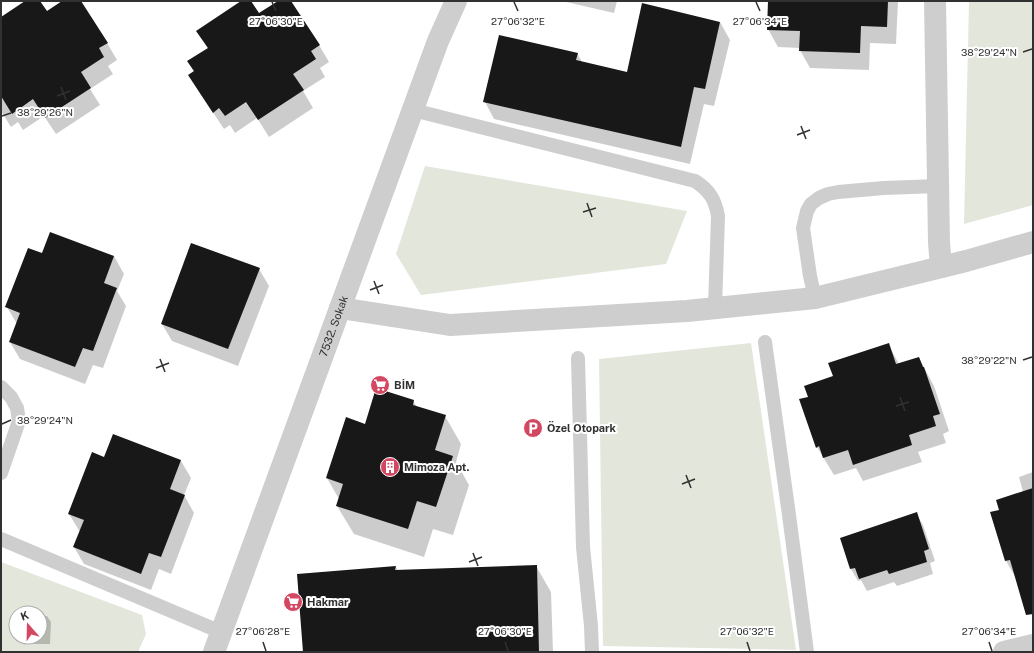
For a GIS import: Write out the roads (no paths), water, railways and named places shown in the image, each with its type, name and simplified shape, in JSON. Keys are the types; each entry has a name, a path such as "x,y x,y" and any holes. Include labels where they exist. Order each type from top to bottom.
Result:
{"street":[{"name":"7532. Sokak","path":"217,642 438,41 456,1"},
{"path":"935,1 939,242 941,267"},
{"path":"340,308 450,325 687,311 815,298 941,267 1033,242"},
{"path":"1004,652 1033,645"}],"lane":[{"path":"413,110 695,181 710,194 716,204 718,216 715,308"},
{"path":"815,298 810,276 803,228 806,211 811,204 828,194 884,188 938,186"},
{"path":"765,342 807,652"},
{"path":"578,358 583,547 591,626 592,652"},
{"path":"1,387 11,397 17,408 19,421 1,473"},
{"path":"1,539 217,642"}],"place":[{"name":"BİM","path":"380,385"},
{"name":"Özel Otopark","path":"533,428"},
{"name":"Mimoza Apt.","path":"390,467"},
{"name":"Hakmar","path":"293,602"}]}
